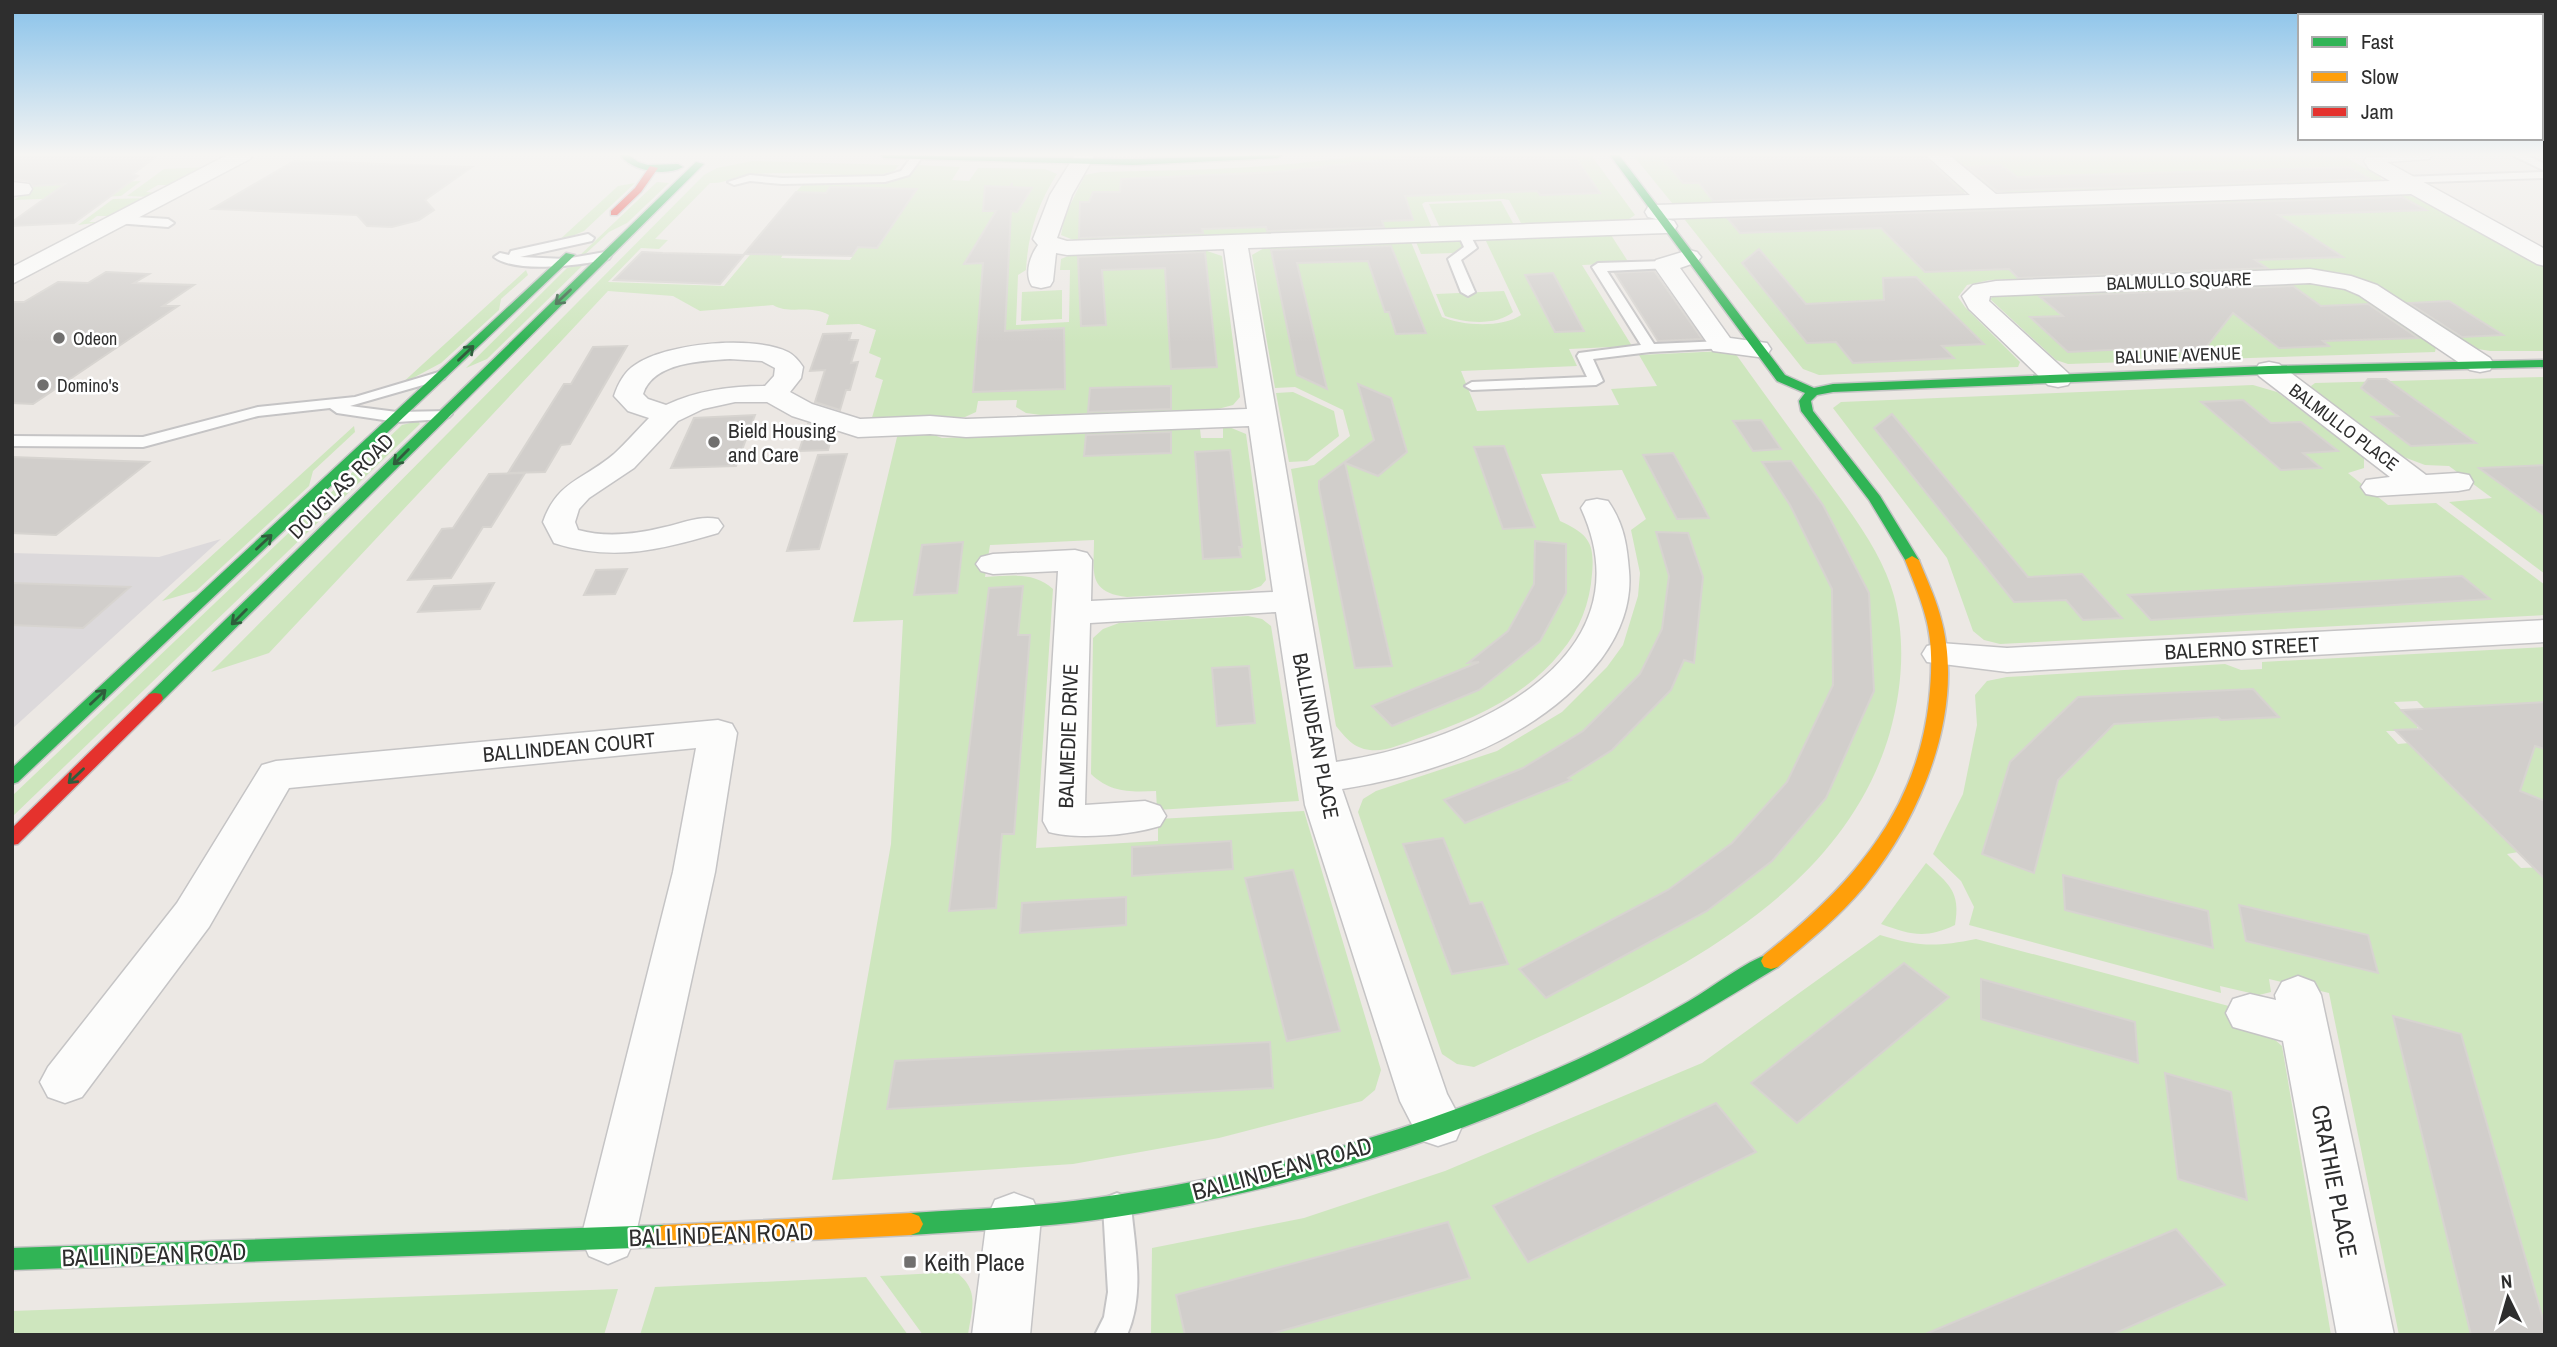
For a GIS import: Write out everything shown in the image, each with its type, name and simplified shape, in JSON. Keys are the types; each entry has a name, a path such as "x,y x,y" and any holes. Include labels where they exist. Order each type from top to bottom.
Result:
{"street":[{"path":"12,277 124,218"},
{"name":"DOUGLAS ROAD","path":"12,778 609,218"},
{"name":"DOUGLAS ROAD","path":"12,839 646,218"},
{"path":"1050,218 1045,239 1050,245 1066,248 1464,234 1682,218"},
{"path":"2470,218 2545,259"},
{"path":"1661,219 1677,261 1721,345 1758,349"},
{"name":"BALLINDEAN PLACE","path":"1235,242 1325,805 1421,1088 1438,1124"},
{"path":"1041,281 1042,256 1050,245"},
{"path":"26,247 68,248"},
{"path":"1677,261 1781,377 1813,392"},
{"name":"BALMULLO SQUARE","path":"2058,379 1978,304 1975,296 1982,290 1996,288 2310,276 2329,278 2368,290 2480,364"},
{"path":"668,415 638,405 628,396 631,384 647,369 698,354 759,352 779,357 789,367 787,378 773,394"},
{"name":"BALUNIE AVENUE","path":"1813,392 1833,388 2269,370 2545,363"},
{"name":"BALMULLO PLACE","path":"2269,370 2419,484"},
{"name":"BALLINDEAN ROAD","path":"12,1259 785,1233 1014,1218 1117,1206 1229,1186 1331,1159 1438,1124 1563,1078 1671,1024 1772,961 1839,905 1892,838 1922,776 1940,715 1940,654 1929,598 1908,551 1871,496 1807,411 1805,401 1813,392"},
{"path":"707,526 653,541 614,545 584,543 565,536 559,522 564,507 578,491 624,462 668,415 695,402 735,394 773,394 802,410 858,428 930,425 996,416 1262,417"},
{"name":"BALMULLO PLACE","path":"2377,487 2458,482"},
{"path":"1319,778 1402,764 1484,735 1546,698 1592,649 1612,602 1615,567 1609,536 1597,508"},
{"name":"BALMEDIE DRIVE","path":"993,564 1075,560 1064,821 1145,816"},
{"path":"1073,613 1292,601"},
{"name":"BALERNO STREET","path":"1940,654 2007,660 2545,631"},
{"name":"BALLINDEAN COURT","path":"65,1082 193,915 276,775 718,733 694,872 608,1238"},
{"name":"CRATHIE PLACE","path":"2249,1013 2302,1011 2366,1335"},
{"path":"1001,1335 1014,1218"}],"lane":[{"path":"120,220 168,223"},
{"path":"1464,234 1471,248 1454,259 1468,292"},
{"path":"588,238 500,257 530,264 559,264 605,256"},
{"path":"1650,348 1598,267 1677,261"},
{"path":"1472,386 1596,381 1584,356 1650,348 1721,345"},
{"path":"12,441 143,442 258,412 325,407 388,394 443,374"},
{"path":"325,407 397,417 444,414"},
{"path":"1110,1335 1115,1329 1123,1297 1117,1206"}],"shaded area":[{"path":"221,539 12,729 12,553 159,557"}],"green space":[{"path":"88,218 95,218 89,222 102,222 78,225"},
{"path":"583,218 598,218 584,231 556,243"},
{"path":"619,218 632,218 609,232 580,259 576,259"},
{"path":"661,218 676,218 655,239 668,240 659,249 641,248 608,282 724,286 754,250 785,251 781,258 850,260 859,247 877,248 854,218 1036,218 1026,270 1018,275 1016,325 1069,322 1070,270 1060,270 1061,259 1073,254 1201,249 1222,256 1240,397 1233,405 1218,409 1041,415 1026,413 1016,407 1017,400 978,401 976,412 965,417 871,421 883,380 875,377 881,358 869,353 876,330 859,324 826,325 829,315 814,310 786,309 773,305 700,311 673,296 608,291 269,653 211,672"},
{"path":"1064,218 1428,218 1432,228 1076,241 1061,235"},
{"path":"1435,218 1510,218 1514,225 1440,228"},
{"path":"1518,218 1631,218 1626,221 1522,225"},
{"path":"1689,218 2456,218 2545,267 2545,351 2478,349 2368,282 2341,273 2299,269 1990,280 1967,285 1958,297 2020,362 2018,367 1819,375 1803,369 1685,220"},
{"path":"1611,235 1629,263 1582,265 1632,346 1569,349 1577,366 1461,371 1477,411 1619,405 1611,389 1657,386 1639,355 1724,351 1735,353 1851,514 1881,562 1894,596 1900,630 1901,665 1897,699 1890,732 1864,796 1825,851 1776,899 1721,940 1660,977 1474,1067 1457,1064 1442,1054 1358,812 1363,799 1376,791 1497,751 1562,712 1607,667 1623,645 1638,596 1640,573 1631,530 1646,519 1622,470 1541,474 1560,521 1583,535 1591,547 1593,563 1586,605 1579,625 1568,643 1530,682 1495,706 1437,732 1387,749 1370,750 1354,745 1336,726 1291,469 1314,465 1350,436 1343,410 1295,387 1275,388 1252,255 1266,247 1411,242 1442,317 1471,324 1493,324 1521,315 1485,239"},
{"path":"1461,240 1465,247 1453,253 1421,254 1416,242"},
{"path":"584,264 487,359 466,368 567,268"},
{"path":"526,270 528,275 501,299 499,310 441,363 400,385"},
{"path":"2320,282 2347,288 2436,347 2435,352 2068,364 2056,360 1990,299 1995,295"},
{"path":"1062,290 1062,319 1021,321 1022,292"},
{"path":"1504,291 1513,312 1498,320 1480,322 1445,316 1436,294"},
{"path":"2545,377 2545,574 2449,502 2492,498 2449,466 2425,465 2401,456 2311,386 2315,383"},
{"path":"2253,385 2277,392 2364,458 2364,468 2348,473 2388,505 2436,503 2545,585 2545,615 2000,644 1984,640 1973,631 1947,558 1833,408 1841,402"},
{"path":"1293,392 1334,411 1339,436 1307,461 1289,462 1276,393"},
{"path":"418,421 420,424 12,817 12,796 402,425"},
{"path":"354,426 355,432 313,471 309,486 196,591 162,601"},
{"path":"1229,427 1246,434 1266,580 1261,586 1250,590 1127,597 1114,594 1099,585 1094,571 1094,540 990,545 985,577 1030,577 1053,589 1036,848 1158,841 1158,819 1304,811 1381,1070 1375,1090 1362,1101 1219,1138 1073,1164 832,1180 891,844 903,620 853,622 898,433 926,432 942,438 1200,429 1201,438 1223,438 1223,428"},
{"path":"1248,616 1262,619 1271,626 1299,801 1157,810 1156,791 1114,788 1091,774 1093,638 1103,629 1119,623"},
{"path":"2545,647 2545,702 2425,709 2417,701 2394,702 2411,720 2418,722 2417,731 2386,731 2398,744 2409,743 2518,852 2507,854 2521,868 2545,867 2545,1335 2399,1335 2329,993 2269,979 2271,992 2259,995 2220,986 2221,993 1969,925 1974,907 1961,881 1933,854 1963,794 1977,725 1975,695 1987,681 2007,677 2225,664 2241,670 2262,669 2262,662"},
{"path":"2535,746 2545,749 2545,801 2520,791"},
{"path":"1926,863 1947,883 1955,896 1955,925 1927,934 1918,934 1881,924"},
{"path":"1880,935 1928,944 1976,939 2240,1009 2282,1046 2331,1335 1151,1335 1152,1248 1304,1218 1445,1171 1702,1063"},
{"path":"956,1272 969,1286 971,1293 968,1335 923,1335 880,1276"},
{"path":"866,1277 908,1335 640,1335 655,1287"},
{"path":"618,1289 604,1335 12,1335 12,1311"}],"building":[{"path":"18,218 81,218 74,223 12,226 12,222"},
{"path":"360,218 422,218 392,227 367,226"},
{"path":"774,218 897,218 877,248 858,247 852,256 744,254"},
{"path":"992,218 1011,218 1005,331 1064,328 1065,389 973,392 983,263 964,264"},
{"path":"1080,218 1412,218 1413,220 1382,221 1384,227 1267,231 1266,227 1202,229 1203,233 1079,238"},
{"path":"2282,218 2343,257 2255,260 2267,268 2018,278 2009,269 1925,272 1881,228 1740,233 1728,219"},
{"path":"1391,246 1426,333 1396,334 1389,312 1385,312 1368,261 1297,263 1327,389 1297,375 1271,250"},
{"path":"1759,249 1806,304 1884,300 1883,278 1916,277 1984,344 1942,346 1954,358 1853,363 1836,342 1807,343 1742,263"},
{"path":"642,252 744,255 720,284 614,280"},
{"path":"1205,252 1217,367 1171,369 1165,268 1102,270 1106,325 1081,326 1078,257"},
{"path":"1654,271 1702,339 1658,341 1615,273"},
{"name":"Odeon","path":"106,272 149,274 134,283 194,285 163,306 178,306 33,404 12,403 12,302 24,302 58,282 88,283"},
{"path":"1553,273 1584,331 1555,332 1525,275"},
{"path":"2293,286 2321,306 2368,304 2418,338 2323,341 2329,346 2279,348 2233,313 2203,351 2154,352 2149,348 2068,352 2030,317 2063,316 2040,297"},
{"path":"2449,301 2503,335 2462,337 2409,303"},
{"path":"851,333 849,340 858,340 851,363 858,362 850,390 846,390 840,410 815,402 825,370 810,371 823,334"},
{"path":"627,346 570,444 561,445 545,472 508,473 564,384 571,384 593,347"},
{"path":"2368,379 2386,379 2476,443 2411,446 2372,417 2398,416 2361,388"},
{"path":"1358,384 1391,398 1407,452 1378,476 1345,463 1392,666 1355,668 1319,488 1319,481 1374,440"},
{"path":"1171,386 1171,409 1088,412 1090,388"},
{"path":"2243,400 2271,423 2301,422 2338,451 2303,453 2321,468 2281,470 2201,402"},
{"path":"1892,414 2028,577 2082,574 2122,618 2083,620 2066,600 2014,602 1874,428"},
{"name":"Bield Housing and Care","path":"755,415 736,466 671,468 694,418"},
{"path":"1761,420 1781,449 1753,451 1733,421"},
{"path":"808,424 833,432 828,450 799,451"},
{"path":"1171,432 1171,453 1084,456 1086,435"},
{"path":"1504,446 1535,527 1503,529 1474,447"},
{"path":"1230,450 1241,557 1203,559 1195,452"},
{"path":"1673,453 1709,518 1677,519 1643,455"},
{"path":"847,454 819,549 787,551 818,455"},
{"path":"12,457 149,462 56,535 12,533"},
{"path":"1791,461 1823,505 1869,593 1874,691 1826,798 1772,861 1707,911 1546,998 1519,969 1668,890 1732,843 1787,782 1833,685 1832,589 1790,505 1762,462"},
{"path":"2545,465 2545,516 2479,468"},
{"path":"525,473 491,527 483,527 451,578 408,580 442,529 453,528 489,474"},
{"path":"1656,532 1688,533 1703,577 1694,663 1684,660 1671,690 1612,750 1568,778 1571,780 1465,823 1444,800 1523,768 1583,731 1640,674 1662,629 1669,576"},
{"path":"1535,541 1566,544 1566,593 1540,641 1479,690 1392,726 1372,706 1479,662 1468,663 1508,631 1534,584"},
{"path":"963,542 957,593 914,595 922,545"},
{"path":"627,569 615,594 584,595 596,570"},
{"path":"2462,576 2490,599 2151,620 2128,595"},
{"path":"12,583 130,587 83,628 12,625"},
{"path":"494,583 480,609 418,612 434,586"},
{"path":"1023,586 1018,635 1030,635 1014,834 1002,834 996,908 949,911 989,588"},
{"path":"1249,666 1255,723 1217,726 1212,668"},
{"path":"2253,689 2279,717 2221,720 2218,717 2114,724 2058,780 2034,873 1982,854 2010,762 2078,697"},
{"path":"2545,702 2545,749 2535,746 2520,791 2545,801 2545,879 2395,730 2421,729 2401,710"},
{"path":"1443,838 1470,904 1482,902 1508,964 1452,974 1403,844"},
{"path":"1231,841 1233,869 1132,876 1132,847"},
{"path":"1293,870 1340,1031 1287,1041 1245,878"},
{"path":"2063,875 2208,911 2213,948 2065,910"},
{"path":"1126,897 1126,925 1020,933 1022,903"},
{"path":"2239,905 2368,935 2378,973 2246,941"},
{"path":"1904,963 1949,997 1797,1123 1751,1083"},
{"path":"1981,979 2135,1022 2138,1063 1981,1019"},
{"path":"2393,1016 2461,1034 2545,1326 2545,1335 2471,1335"},
{"path":"1270,1042 1273,1088 887,1109 895,1061"},
{"path":"2165,1073 2231,1092 2247,1200 2178,1179"},
{"path":"1716,1103 1756,1152 1528,1262 1493,1206"},
{"path":"1448,1222 1470,1278 1267,1335 1185,1335 1176,1295"},
{"path":"2176,1229 2225,1285 2111,1335 1923,1335"}],"traffic: fast":[{"path":"155,698 644,218"},
{"path":"1661,218 1781,378 1813,392"},
{"path":"12,778 570,255"},
{"path":"1813,392 1833,388 2269,370 2545,363"},
{"path":"1813,392 1805,401 1807,411 1875,499 1912,560"},
{"path":"911,1224 1096,1209 1186,1194 1274,1175 1362,1151 1448,1122 1532,1089 1614,1051 1694,1008 1771,961"},
{"path":"12,1259 664,1236"}],"traffic: slow":[{"path":"1771,961 1816,925 1857,882 1891,835 1918,783 1934,729 1940,673 1933,616 1912,560"},
{"path":"664,1236 911,1224"}],"traffic: jam":[{"path":"12,839 155,698"}],"place":[{"name":"Odeon","path":"59,338"},
{"name":"Domino's","path":"43,385"},
{"name":"Bield Housing and Care","path":"714,442"},
{"name":"Keith Place","path":"910,1262"}]}
